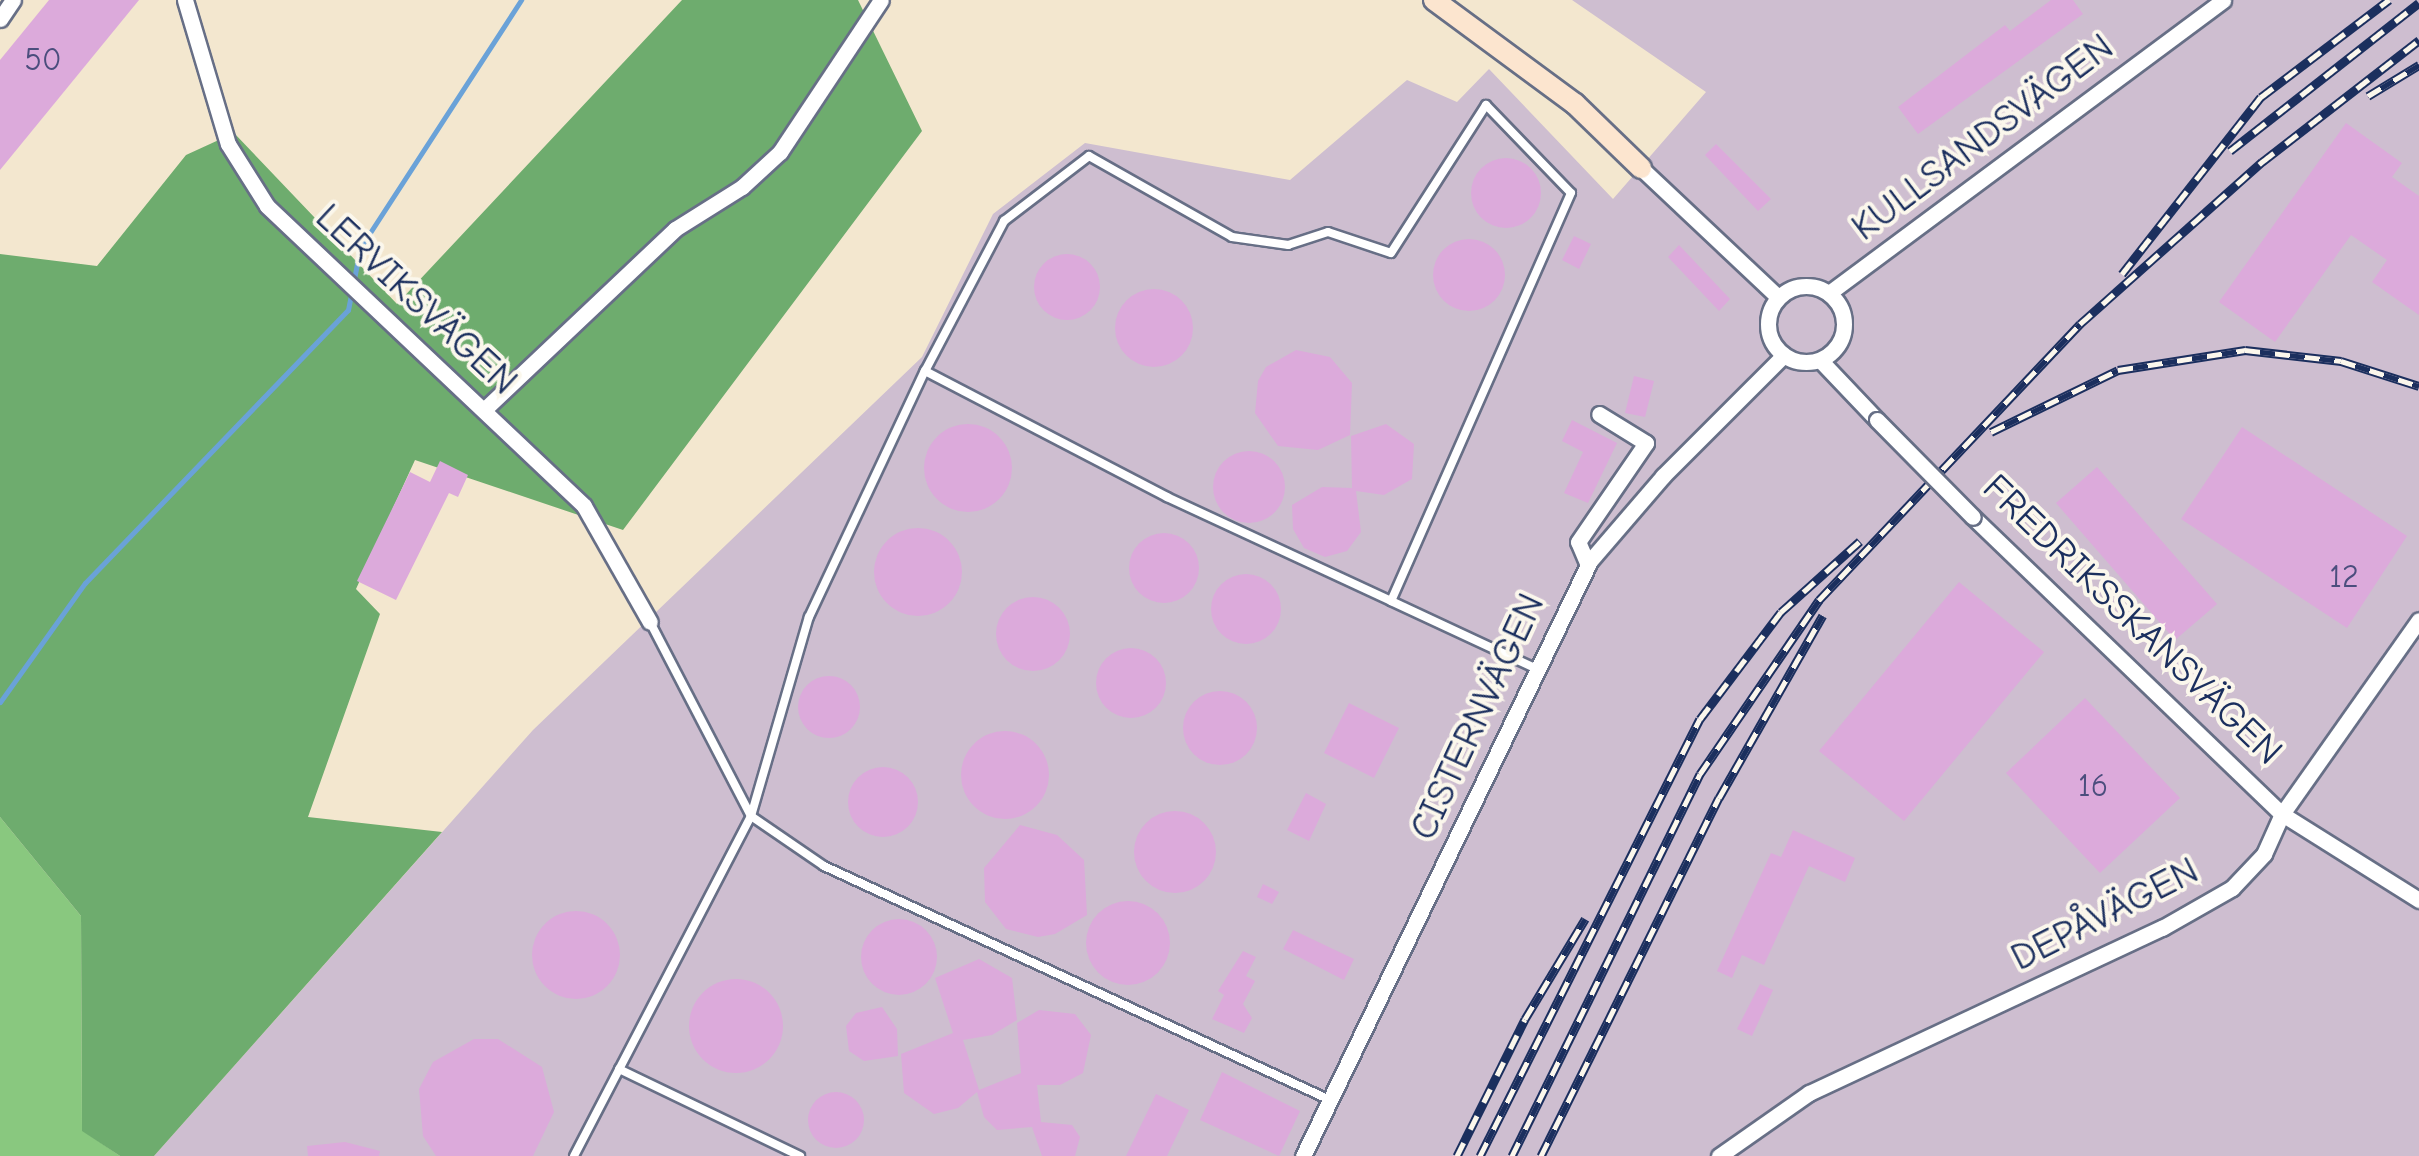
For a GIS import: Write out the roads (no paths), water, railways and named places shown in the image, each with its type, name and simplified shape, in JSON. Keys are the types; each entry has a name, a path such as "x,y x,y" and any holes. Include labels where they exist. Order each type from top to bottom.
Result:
{"main road":[{"path":"1434,0 1575,104 1641,168"}],"street":[{"path":"0,19 14,0"},
{"name":"LERVIKSVÄGEN","path":"185,0 228,144 267,206 487,407 584,506 650,622"},
{"path":"487,407 675,228 742,187 780,152 881,0"},
{"name":"KULLSANDSVÄGEN","path":"1830,293 2223,0"},
{"path":"1641,168 1778,297"},
{"path":"1809,285 1830,293 1843,312 1843,335 1820,360 1784,356 1769,334 1778,297 1809,285"},
{"name":"CISTERNVÄGEN","path":"1303,1156 1588,565 1662,476 1784,356"},
{"name":"FREDRIKSSKANSVÄGEN","path":"1820,360 1973,517 2282,814 2419,900"},
{"path":"1588,565 1578,542 1646,443 1599,414"},
{"name":"DEPÅVÄGEN","path":"1720,1156 1809,1093 2162,928 2232,888 2264,854 2282,814 2419,620"}],"lane":[{"path":"574,1156 751,816 809,617 925,371 1004,221 1089,156 1232,236 1288,245 1328,232 1391,253 1486,105 1571,194 1391,601"},
{"path":"925,371 1168,496 1535,668"},
{"path":"650,622 751,816 824,866 1330,1100"},
{"path":"620,1070 800,1156"}],"waterway":[{"path":"0,702 85,583 348,310 360,248 521,0"}],"railway":[{"path":"2122,274 2261,97 2389,0"},
{"path":"2230,151 2419,3"},
{"path":"1512,1156 1700,774 1819,600 2080,324 2262,162 2419,40"},
{"path":"2368,96 2419,65"},
{"path":"1991,432 2118,370 2245,350 2341,361 2419,386"},
{"path":"1480,1156 1700,719 1781,612 1860,541"},
{"path":"1541,1156 1719,798 1823,615"},
{"path":"1457,1156 1525,1019 1585,919"}]}
